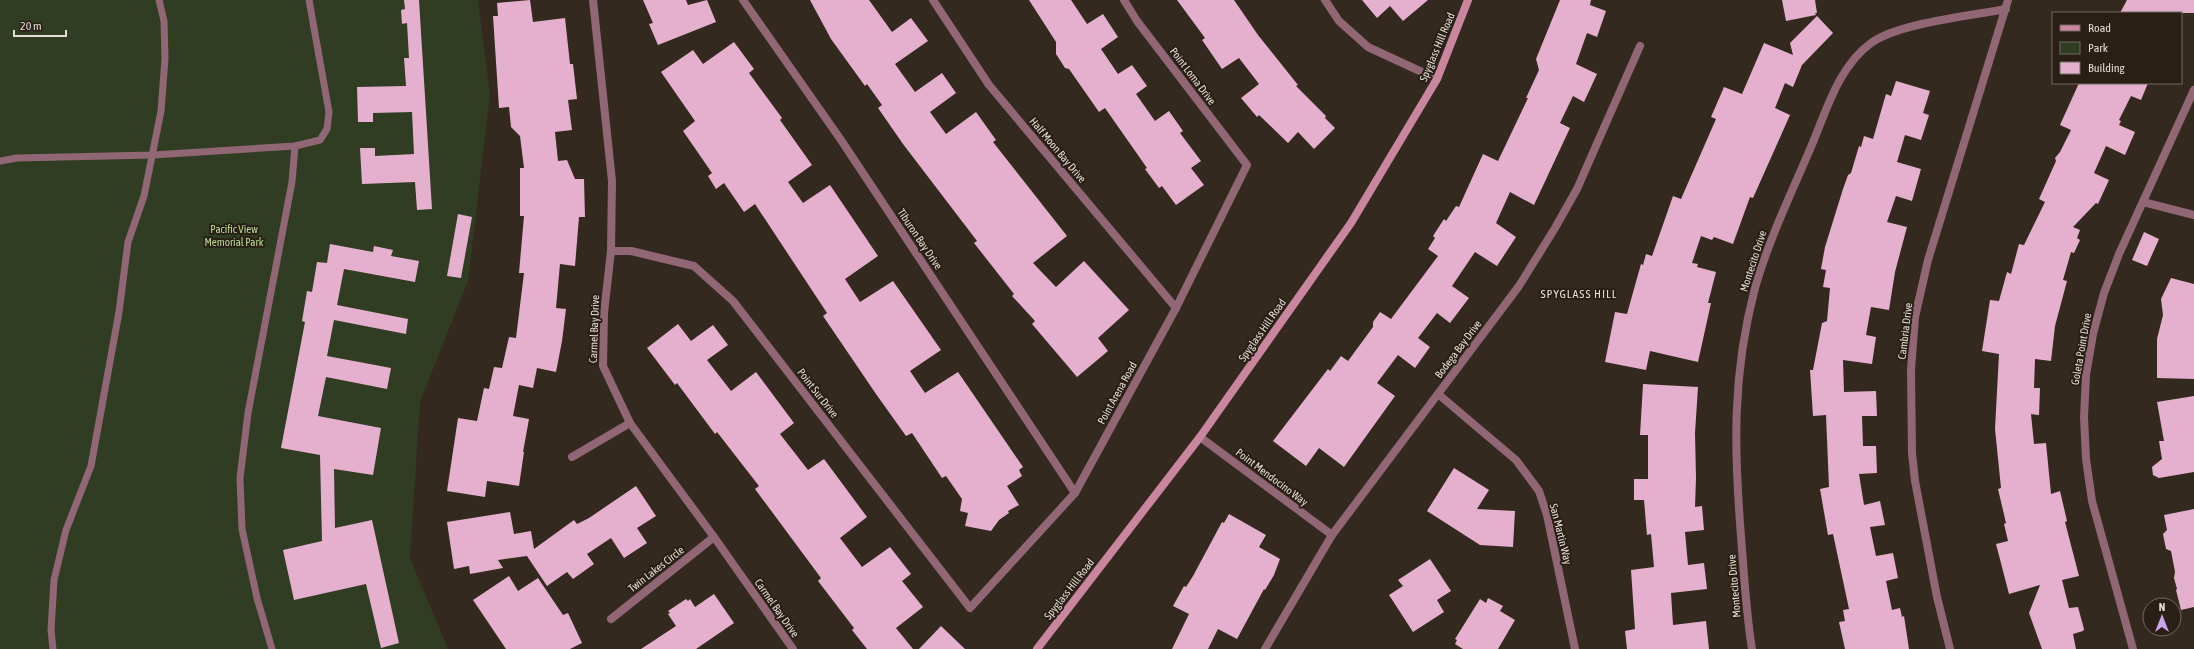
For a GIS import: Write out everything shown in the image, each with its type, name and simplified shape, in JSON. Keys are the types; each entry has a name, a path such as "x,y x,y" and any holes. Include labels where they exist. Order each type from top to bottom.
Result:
{"main road":[{"name":"Spyglass Hill Road","path":"1037,649 1200,437 1352,223 1437,80 1468,0"}],"street":[{"name":"Carmel Bay Drive","path":"593,0 612,181 611,251 604,313 603,366 630,423 714,537 793,649"},
{"name":"Tiburon Bay Drive","path":"742,0 841,140 1075,493"},
{"name":"Half Moon Bay Drive","path":"933,0 989,86 1176,308"},
{"name":"Point Loma Drive","path":"1124,0 1137,21 1247,165"},
{"path":"1325,0 1339,20 1368,47 1437,80"},
{"name":"Cambria Drive","path":"1950,649 1937,597 1912,460 1910,410 1915,317 1928,260 2008,0"},
{"name":"Montecito Drive","path":"1752,649 1746,598 1735,464 1736,406 1748,318 1773,234 1841,78 1859,53 1871,43 1888,34 1908,28 2006,9"},
{"name":"Bodega Bay Drive","path":"1266,649 1332,535 1519,286 1555,228 1577,189 1640,46"},
{"name":"Goleta Point Drive","path":"2133,649 2092,501 2086,459 2084,417 2086,375 2093,334 2104,293 2143,202 2194,90"},
{"name":"Point Arena Road","path":"970,608 1075,493 1176,308 1247,165"},
{"path":"2143,202 2194,215"},
{"name":"Point Sur Drive","path":"611,251 631,251 694,266 734,301 970,608"},
{"name":"San Martin Way","path":"1438,394 1516,460 1539,491 1547,516 1576,649"},
{"path":"572,456 630,423"},
{"name":"Point Mendocino Way","path":"1200,437 1332,535"},
{"name":"Twin Lakes Circle","path":"611,619 714,537"}],"lane":[{"path":"53,649 51,630 54,580 66,530 91,466 119,312 128,242 144,196 153,155 160,111 165,59 164,20 159,0"},
{"path":"0,161 17,158 153,155 295,146 320,140 327,129 329,112 309,0"},
{"path":"272,649 257,598 242,529 240,478 248,413 292,182 295,146"}],"green space":[{"name":"Pacific View Memorial Park","path":"0,0 478,0 490,95 468,281 420,402 410,558 448,649 0,649"}],"building":[{"path":"404,0 419,0 432,209 417,210 415,182 362,184 360,148 375,148 375,156 414,154 412,112 373,113 373,122 358,122 357,87 406,86 404,58 409,58 407,23 402,24 401,10 405,9"},
{"path":"530,0 533,22 565,18 570,64 573,64 577,99 568,100 572,130 555,132 558,161 567,160 575,179 584,179 585,217 579,217 575,266 560,264 556,308 566,309 556,372 537,368 533,388 519,385 513,416 529,419 519,486 487,481 485,497 447,491 458,418 477,421 484,388 489,389 494,367 502,368 509,337 516,338 524,273 519,273 524,216 520,216 520,168 524,168 520,136 511,127 509,107 499,108 493,16 498,16 497,3"},
{"path":"643,0 686,0 688,5 707,0 716,22 658,45 649,24 653,23"},
{"path":"810,0 869,0 892,32 911,18 928,41 895,64 915,92 942,73 956,93 930,112 946,134 976,112 996,140 993,142 1067,236 1033,263 1056,287 1084,261 1129,310 1098,338 1108,351 1077,377 1032,324 1035,321 1012,296 1014,294 974,243 977,241 903,144 878,108 882,105 867,84 865,86 831,39"},
{"path":"1029,0 1071,0 1087,24 1103,14 1118,37 1101,49 1118,74 1132,65 1147,86 1136,94 1155,121 1169,111 1183,131 1180,133 1201,161 1191,168 1204,185 1176,205 1162,186 1159,188 1145,169 1147,168 1105,108 1099,112 1069,69 1065,68 1056,54 1056,42"},
{"path":"1177,0 1234,0 1258,35 1298,85 1296,86 1326,116 1325,118 1335,128 1314,149 1298,132 1288,143 1259,115 1257,117 1241,98 1259,84 1239,58 1222,69 1202,40 1205,38"},
{"path":"1362,0 1428,0 1403,21 1390,6 1377,18"},
{"path":"1560,0 1591,0 1590,5 1606,11 1597,37 1587,33 1576,64 1597,74 1584,102 1573,96 1560,123 1570,128 1534,205 1510,192 1496,223 1516,237 1497,266 1475,252 1452,286 1469,298 1450,323 1437,313 1418,338 1430,347 1415,368 1398,355 1377,383 1395,396 1344,467 1319,448 1306,466 1273,441 1328,369 1330,371 1341,356 1348,361 1373,327 1373,322 1380,312 1391,319 1438,256 1428,249 1435,238 1433,236 1444,219 1446,221 1456,206 1459,207 1483,154 1498,161 1528,98 1526,98 1539,70 1536,59"},
{"path":"1782,0 1815,0 1817,13 1815,13 1816,15 1786,21"},
{"path":"2127,0 2194,0 2194,13 2121,12"},
{"path":"1817,16 1833,33 1802,65 1793,87 1785,83 1775,108 1790,115 1753,198 1750,197 1733,244 1714,237 1712,240 1701,236 1692,263 1698,264 1697,267 1716,272 1708,303 1711,303 1698,362 1650,351 1646,370 1605,362 1615,312 1627,314 1641,264 1643,265 1646,254 1652,256 1673,196 1681,199 1716,119 1711,117 1724,87 1742,94 1764,43 1793,55 1790,43"},
{"path":"734,42 754,69 749,73 782,118 780,120 812,165 788,182 803,203 830,185 878,256 845,279 860,302 893,281 941,350 910,371 925,393 958,372 1023,467 1019,470 1022,476 1007,486 1019,505 1008,511 1009,513 999,520 991,531 965,526 968,513 960,511 962,499 946,476 942,478 912,433 906,436 876,394 823,316 827,313 755,204 744,212 724,183 716,189 708,176 712,173 683,131 695,121 661,72 693,50 703,64"},
{"path":"1896,81 1930,91 1923,113 1929,115 1921,140 1905,135 1897,162 1921,169 1912,201 1896,196 1887,222 1907,227 1895,272 1889,310 1871,307 1866,335 1876,337 1872,364 1843,360 1844,392 1876,391 1877,416 1862,416 1863,446 1876,446 1877,473 1859,474 1864,505 1880,501 1885,525 1870,527 1876,556 1893,553 1898,578 1886,581 1892,610 1900,608 1902,617 1904,616 1909,649 1845,649 1839,622 1845,621 1843,610 1849,609 1833,534 1828,535 1820,489 1829,487 1826,415 1813,416 1810,370 1813,370 1822,323 1827,321 1830,288 1823,287 1826,270 1821,269 1825,247 1843,189 1848,175 1851,173 1859,146 1861,147 1864,136 1873,139 1886,94 1891,96"},
{"path":"2079,84 2148,84 2141,100 2131,96 2119,120 2121,121 2119,125 2135,132 2125,155 2106,146 2094,173 2109,180 2098,204 2096,203 2073,227 2080,230 2077,238 2080,240 2074,253 2071,252 2063,280 2067,281 2055,326 2051,361 2035,359 2034,388 2040,388 2039,415 2031,414 2034,444 2046,443 2051,494 2060,491 2067,521 2065,522 2079,576 2062,580 2069,608 2078,607 2084,629 2083,631 2073,634 2076,649 2042,649 2029,613 2040,585 2009,594 1996,544 2008,541 2004,524 2006,523 1998,489 2001,488 1995,429 1999,354 1982,351 1990,300 1999,301 2007,272 2011,274 2019,244 2024,245 2045,202 2039,199 2056,161 2055,158 2060,152 2071,130 2060,125"},
{"path":"458,214 472,217 461,278 447,276"},
{"path":"2144,232 2159,239 2147,266 2132,260"},
{"path":"330,244 373,252 374,246 393,250 391,256 419,261 415,282 344,269 337,305 408,319 406,334 334,320 327,356 391,368 387,389 326,377 318,416 381,428 373,475 334,469 335,528 372,520 399,643 381,648 366,584 294,600 283,550 322,541 320,455 281,448 305,322 302,321 307,291 312,292 317,262 327,263"},
{"path":"2171,278 2194,284 2194,379 2157,378 2157,339 2163,315 2161,299"},
{"path":"678,324 691,341 713,325 728,345 707,360 731,391 756,372 794,423 780,434 808,470 824,459 867,517 840,538 862,567 890,547 911,574 902,581 923,607 896,628 913,649 867,649 852,630 854,628 818,581 821,578 755,489 759,486 717,432 715,434 677,383 675,385 647,348"},
{"path":"1643,384 1698,387 1695,433 1695,507 1702,506 1704,530 1685,532 1688,565 1704,563 1707,589 1671,593 1673,625 1706,621 1709,649 1627,649 1625,631 1635,629 1631,570 1654,567 1651,534 1647,535 1644,500 1634,500 1634,479 1648,479 1648,435 1640,435"},
{"path":"2194,396 2194,472 2159,478 2153,475 2152,467 2162,459 2159,441 2164,441 2157,402"},
{"path":"1454,468 1489,490 1477,509 1515,511 1513,547 1480,545 1427,511"},
{"path":"636,486 656,516 637,528 647,543 624,558 611,538 587,554 594,564 573,579 567,572 547,586 527,556 498,560 503,568 470,574 469,566 454,569 447,522 510,512 514,534 531,531 534,549 574,520 577,524 589,518"},
{"path":"2194,509 2194,607 2182,610 2182,597 2178,597 2171,551 2166,549 2163,534 2167,530 2164,515"},
{"path":"1229,514 1266,535 1259,547 1280,559 1274,575 1265,590 1264,589 1237,639 1218,629 1208,649 1172,649 1189,614 1173,606 1184,586 1186,587 1193,576 1222,522 1224,523"},
{"path":"1430,559 1451,591 1437,600 1444,612 1413,632 1389,595 1403,586 1398,580"},
{"path":"509,576 518,591 538,578 563,615 568,613 582,643 570,649 506,649 473,600"},
{"path":"714,594 734,623 696,649 641,649 676,626 668,614 670,613 668,611 686,599 688,601 690,599 695,607"},
{"path":"1488,598 1503,606 1500,611 1515,620 1498,649 1463,649 1455,644 1457,640 1455,639 1480,599 1486,603"},
{"path":"941,626 965,649 919,649"}],"district":[{"name":"SPYGLASS HILL","path":"1579,294"}]}
